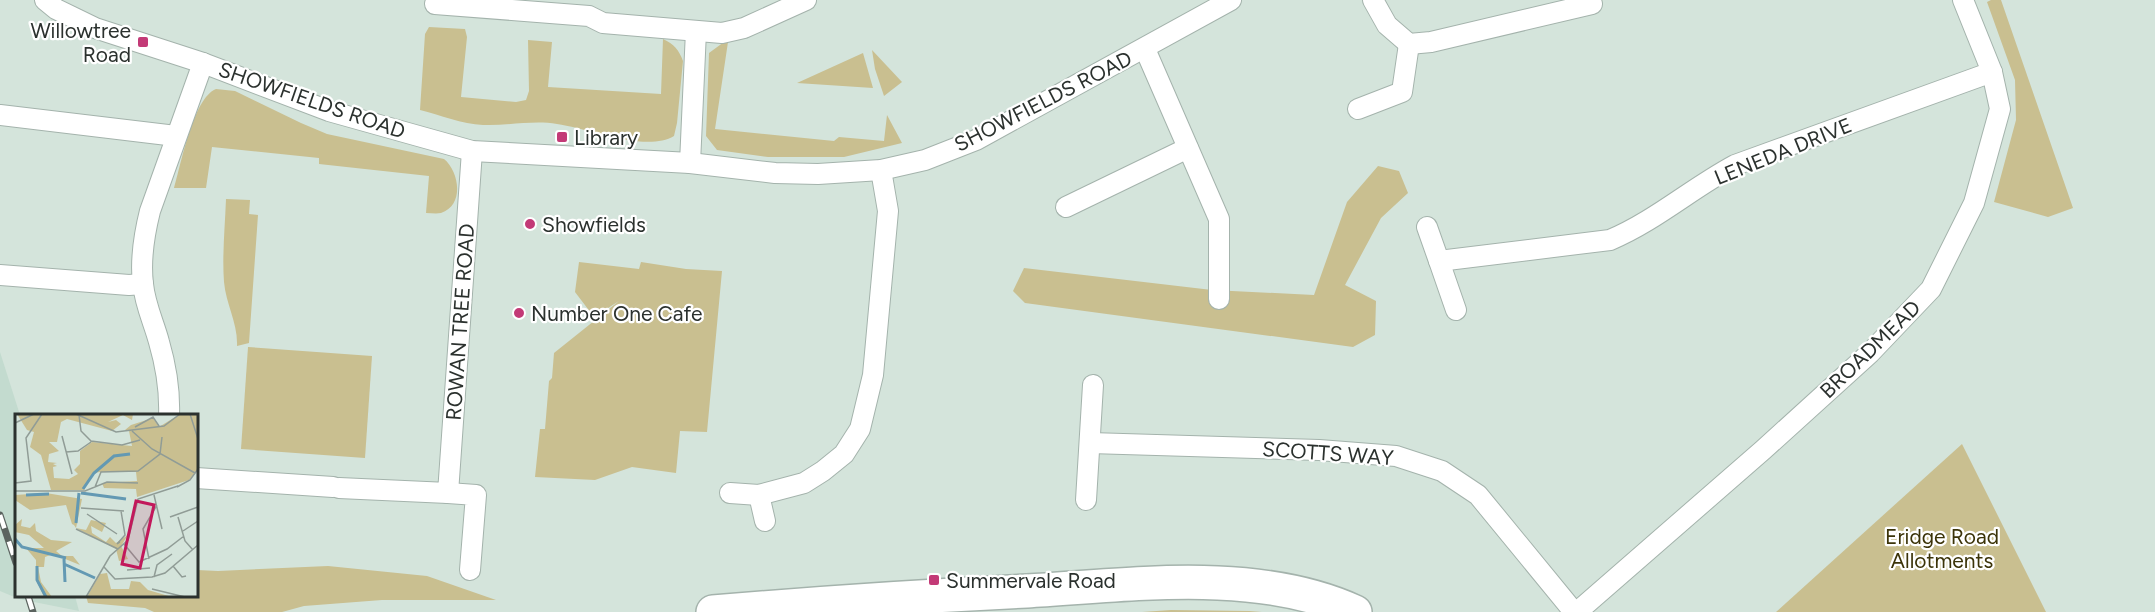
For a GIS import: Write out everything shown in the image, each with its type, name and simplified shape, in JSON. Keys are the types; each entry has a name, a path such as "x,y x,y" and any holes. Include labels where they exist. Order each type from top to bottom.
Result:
{"highway":[{"path":"713,612 845,606 1189,582 1282,589 1331,601 1355,612"}],"street":[{"name":"SHOWFIELDS ROAD","path":"45,0 56,9 95,28 203,63 329,111 472,151 690,163 818,174 881,170 925,160 976,140 1231,0"},
{"path":"435,4 589,16 603,22 722,33 744,28 806,0"},
{"path":"1373,0 1386,25 1409,44 1431,42 1592,4"},
{"name":"BROADMEAD","path":"1576,612 1771,443 1870,353 1931,289 1974,203 2000,109 1992,72 1963,0"},
{"path":"690,163 696,31"},
{"path":"1358,109 1401,92 1409,44"},
{"path":"1144,49 1219,219 1219,299"},
{"path":"169,414 170,398 166,369 149,314 143,284 144,234 203,63"},
{"name":"LENEDA DRIVE","path":"1439,261 1610,240 1636,229 1708,180 1735,165 1992,72"},
{"path":"0,115 176,136"},
{"path":"1066,207 1188,148"},
{"name":"ROWAN TREE ROAD","path":"448,494 472,151"},
{"path":"730,493 759,495 804,483 844,453 860,429 873,375 888,211 881,170"},
{"path":"1427,227 1456,310"},
{"path":"0,275 129,285 143,284"},
{"path":"1086,500 1093,385"},
{"name":"SCOTTS WAY","path":"1090,443 1319,450 1396,456 1442,471 1478,495 1576,612"},
{"path":"198,478 476,495 470,570"},
{"path":"759,495 765,521"}],"shaded area":[{"path":"0,352 20,414 15,414 15,597 75,597 79,611 19,599 0,591"}],"green space":[{"path":"2001,0 2073,208 2048,217 1994,202 2016,120 2015,80 1987,2"},
{"path":"429,27 465,29 467,37 461,97 516,102 526,100 529,91 528,40 552,42 548,87 661,94 663,39 676,48 683,61 674,136 662,141 633,141 548,123 475,124 420,110 425,34"},
{"path":"724,42 728,42 715,129 834,141 839,137 884,141 887,115 902,143 844,157 768,157 717,150 706,136 709,53"},
{"path":"872,50 902,82 884,96 875,69"},
{"path":"863,53 873,88 797,83"},
{"path":"216,89 235,91 327,134 444,159 456,179 454,203 441,213 426,213 429,176 319,164 319,158 212,147 206,188 174,188 194,118 208,95"},
{"path":"1378,166 1399,171 1408,193 1381,218 1345,285 1376,301 1375,335 1353,347 1025,303 1013,291 1024,268 1212,290 1314,295 1347,202"},
{"path":"226,199 250,200 249,214 258,215 249,343 237,346 236,330 224,282"},
{"path":"579,262 639,269 641,262 686,269 722,271 707,432 680,431 676,473 632,467 595,480 535,477 540,429 545,429 554,353 619,301 594,317 575,292"},
{"path":"248,347 372,356 365,458 241,449"},
{"name":"Eridge Road Allotments","path":"1962,444 2046,612 1776,612"},
{"path":"328,566 427,576 496,600 382,600 304,606 282,612 154,612 145,608 88,603 86,597 198,597 198,570"},
{"path":"1249,611 1262,612 1142,612"}],"railway":[{"path":"0,515 15,560"},
{"path":"28,597 33,612"}],"place":[{"name":"Willowtree Road","path":"143,42"},
{"name":"Library","path":"562,137"},
{"name":"Showfields","path":"530,224"},
{"name":"Number One Cafe","path":"519,313"},
{"name":"Summervale Road","path":"934,580"}]}
